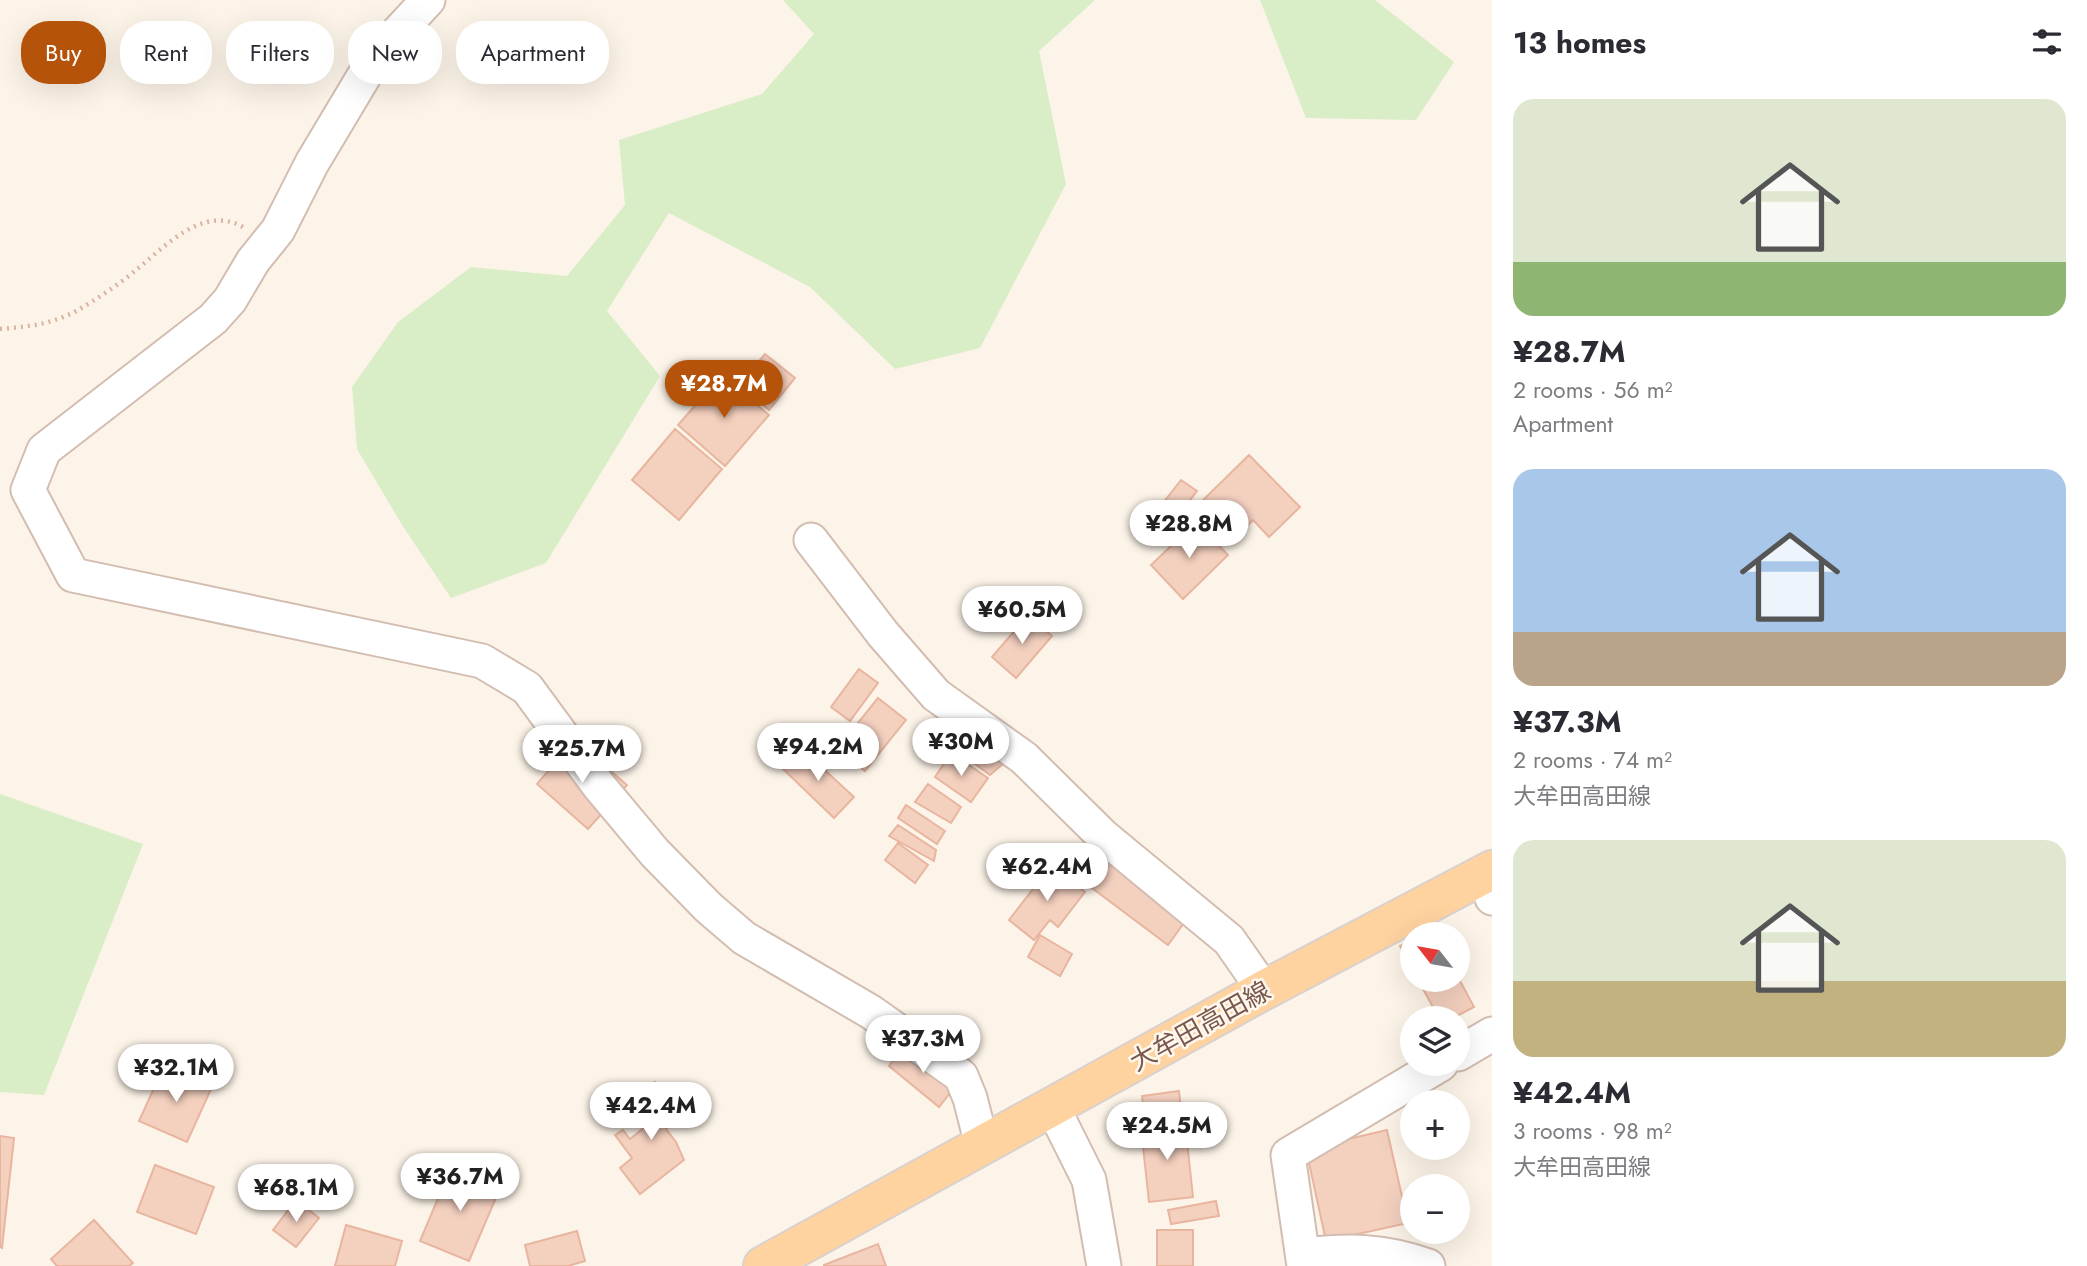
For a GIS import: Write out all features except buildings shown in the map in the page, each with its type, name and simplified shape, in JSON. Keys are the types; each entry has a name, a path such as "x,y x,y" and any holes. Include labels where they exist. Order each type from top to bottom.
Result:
{"main road":[{"name":"大牟田高田線","path":"763,1266 1264,990 1490,880"}],"street":[{"path":"428,0 376,56 268,243 230,300 213,319 44,450 28,490 73,575 482,661 527,688 599,786 655,853 709,908 744,938 871,1012 961,1076 970,1098 982,1145"},
{"path":"811,540 883,634 936,695 1024,758 1103,835 1229,940 1264,990"},
{"path":"1470,1047 1492,1034"},
{"path":"1421,1076 1288,1155 1304,1260 1355,1250 1410,1259 1428,1266"},
{"path":"1052,1106 1089,1180 1104,1266"}],"path":[{"path":"0,329 34,327 76,311 134,272 183,231 211,221 239,224 268,243"}],"green space":[{"path":"783,0 1095,0 1039,51 1066,184 980,348 895,369 810,287 669,213 607,311 660,376 546,563 451,598 402,525 357,449 352,387 398,322 471,267 567,276 625,205 619,140 762,94 814,34"},
{"path":"1260,0 1375,0 1454,62 1416,120 1306,118"},
{"path":"0,794 143,844 44,1095 0,1092"}]}
